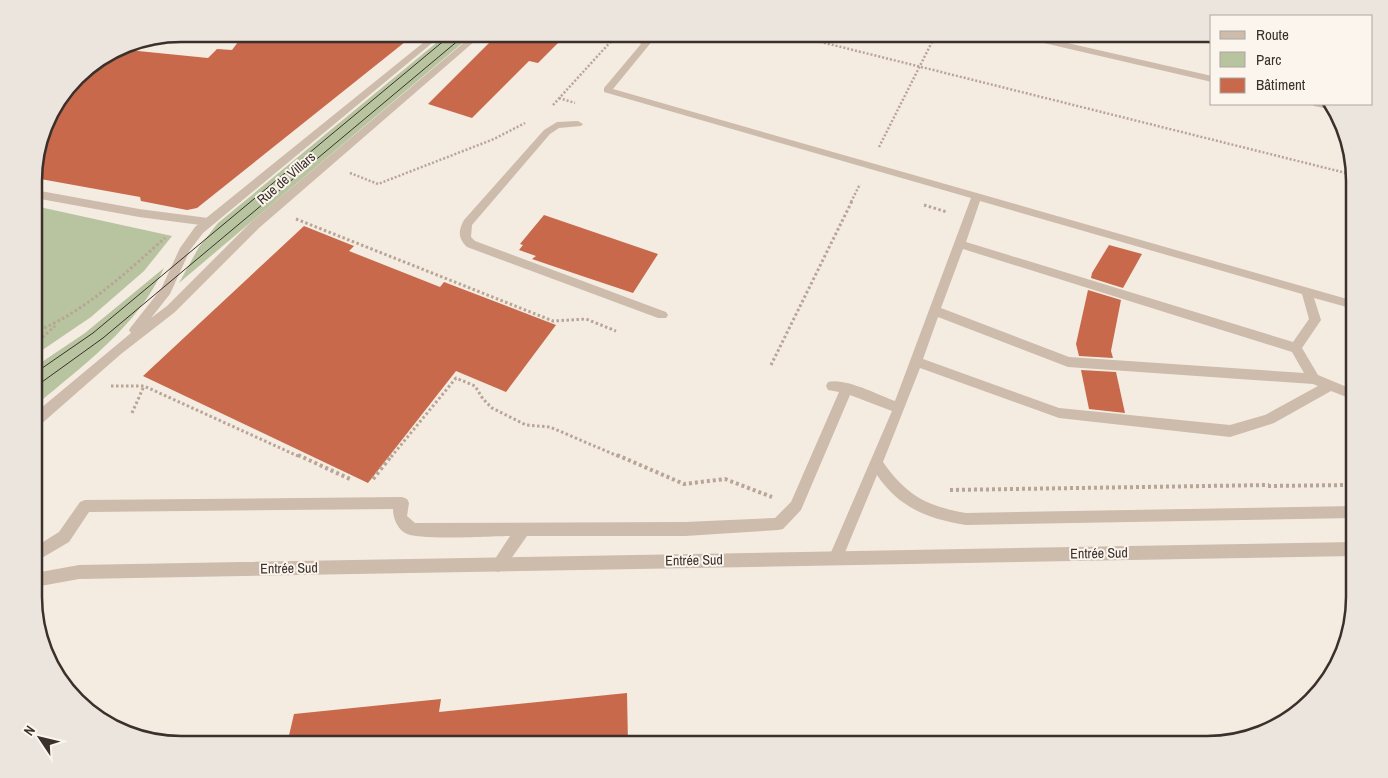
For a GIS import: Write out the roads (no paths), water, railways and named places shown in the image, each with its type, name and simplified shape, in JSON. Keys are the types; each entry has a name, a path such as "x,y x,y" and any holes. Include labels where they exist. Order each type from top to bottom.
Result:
{"street":[{"path":"1053,42 1210,79"},
{"name":"Rue de Villars","path":"117,351 166,291 189,242 208,222 428,43"},
{"name":"Rue de Villars","path":"43,414 117,351 171,309 255,225 469,43"},
{"path":"645,44 607,90 1345,303"},
{"path":"578,124 557,125 547,132 468,224 464,232 466,239 471,244 662,315"},
{"path":"43,195 132,212 208,222"},
{"path":"836,558 917,362 977,196"},
{"path":"960,244 1296,348 1314,379"},
{"path":"1296,348 1315,320 1307,292"},
{"path":"936,311 1068,362 1314,379 1345,391"},
{"path":"917,362 1059,413 1230,431 1269,420 1331,385"},
{"path":"832,386 847,388 899,408"},
{"path":"43,550 64,537 85,506 402,503 399,509 400,516 405,526 414,530 685,528 778,524 796,506 847,388"},
{"path":"876,464 893,487 905,499 929,512 966,519 1345,512"},
{"path":"498,565 523,530"},
{"name":"Entrée Sud","path":"43,579 79,572 1345,549"}],"tram line":[{"path":"43,367 93,333 442,43"},
{"path":"43,381 103,338 456,43"}]}
